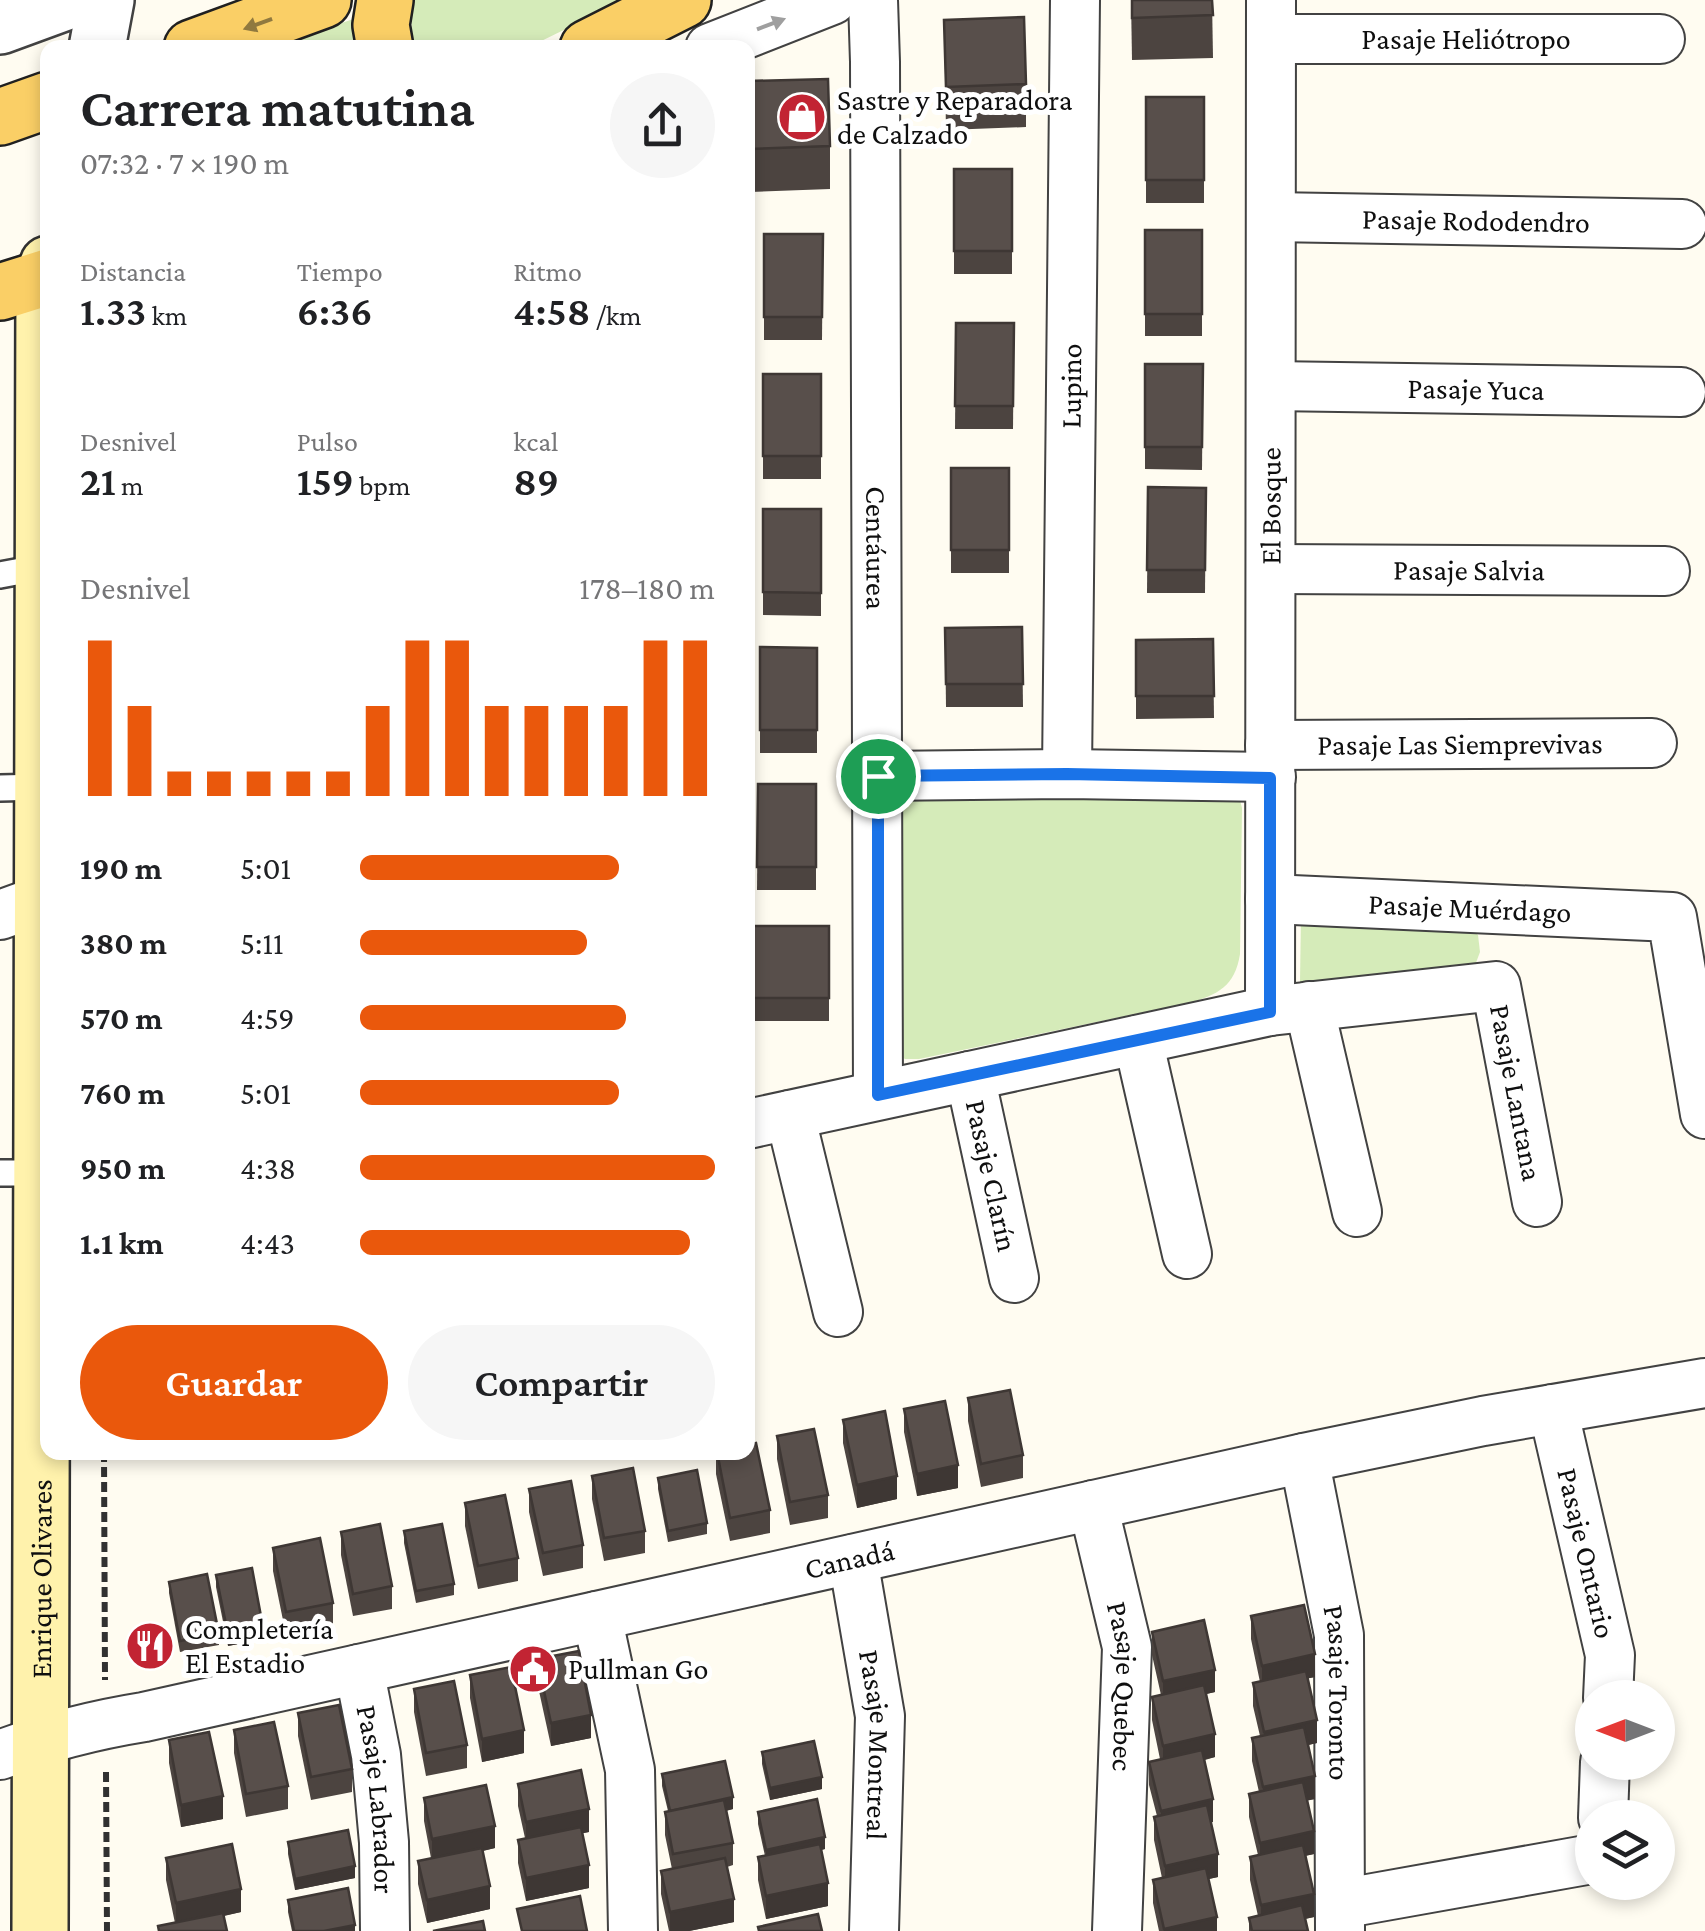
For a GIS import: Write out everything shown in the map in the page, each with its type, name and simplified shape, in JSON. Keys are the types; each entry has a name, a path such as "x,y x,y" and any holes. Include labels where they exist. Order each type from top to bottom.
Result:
{"main road":[{"path":"214,40 323,0"},
{"path":"384,40 385,0"},
{"path":"604,40 683,0"},
{"path":"0,117 40,103"},
{"name":"Enrique Olivares","path":"35,278 21,571 22,1173 40,1254"},
{"name":"Enrique Olivares","path":"40,1370 20,1747 40,1931"}],"street":[{"path":"0,26 71,0"},
{"path":"98,40 106,0"},
{"path":"730,40 832,0"},
{"name":"Centáurea","path":"873,0 878,1095"},
{"name":"Lupino","path":"1067,774 1074,0"},
{"name":"Pasaje Heliótropo","path":"1271,20 1660,39"},
{"name":"El Bosque","path":"1271,20 1270,899 1289,1009 1357,1212"},
{"name":"Pasaje Rododendro","path":"1271,217 1682,224"},
{"name":"Pasaje Yuca","path":"1270,386 1682,392"},
{"name":"Pasaje Salvia","path":"1270,569 1665,571"},
{"name":"Pasaje Las Siemprevivas","path":"878,776 1067,774 1652,744"},
{"name":"Pasaje Muérdago","path":"1270,899 1672,917 1705,1114"},
{"name":"Pasaje Lantana","path":"1289,1009 1496,986 1537,1202"},
{"path":"838,1312 769,1120 1289,1009"},
{"path":"1138,1040 1187,1254"},
{"name":"Pasaje Clarín","path":"970,1076 1014,1278"},
{"name":"Canadá","path":"20,1747 105,1723 1304,1458 1483,1421 1705,1383"},
{"name":"Pasaje Ontario","path":"1553,1409 1610,1655 1609,1680"},
{"name":"Pasaje Toronto","path":"1304,1458 1339,1635 1340,1918"},
{"name":"Pasaje Quebec","path":"1093,1505 1126,1647 1118,1931"},
{"name":"Pasaje Montreal","path":"853,1559 880,1716 874,1931"},
{"path":"597,1616 630,1770 633,1931"},
{"name":"Pasaje Labrador","path":"359,1669 376,1755 384,1842 385,1931"},
{"path":"1340,1918 1575,1863"}],"green space":[{"path":"411,0 625,0 543,40 412,40"},
{"path":"359,17 363,40 293,40"},
{"path":"902,793 1240,800 1240,954 1234,974 1216,992 1188,1003 905,1059 896,1053 895,797"},
{"path":"1301,915 1462,922 1478,935 1480,952 1474,968 1453,975 1300,982"}],"building":[{"path":"1132,0 1212,0 1213,15 1132,18"},
{"path":"1024,17 1026,84 946,87 944,20"},
{"path":"828,79 830,146 755,149 755,81"},
{"path":"1146,97 1204,97 1204,180 1146,180"},
{"path":"954,169 1012,169 1012,251 954,251"},
{"path":"1145,230 1202,230 1202,314 1145,314"},
{"path":"764,234 823,234 822,317 764,317"},
{"path":"956,323 1014,323 1013,406 955,406"},
{"path":"1145,364 1203,364 1202,447 1145,447"},
{"path":"763,374 821,374 821,456 763,456"},
{"path":"951,468 1009,468 1009,550 951,550"},
{"path":"1148,487 1206,488 1205,570 1147,570"},
{"path":"763,509 821,509 821,593 763,592"},
{"path":"1022,627 1023,684 946,684 945,628"},
{"path":"1213,639 1214,696 1136,696 1136,640"},
{"path":"760,647 817,648 817,730 760,730"},
{"path":"758,784 816,784 816,867 757,867"},
{"path":"755,926 829,926 829,998 755,998"},
{"path":"1010,1390 1023,1455 981,1464 968,1398"},
{"path":"945,1401 958,1465 917,1474 904,1409"},
{"path":"885,1411 897,1476 857,1485 843,1420"},
{"path":"814,1429 828,1495 790,1502 777,1436"},
{"path":"755,1443 770,1510 730,1518 719,1460 755,1460"},
{"path":"633,1468 645,1531 604,1538 592,1476"},
{"path":"697,1470 707,1523 668,1531 658,1478"},
{"path":"571,1481 583,1545 543,1553 529,1489"},
{"path":"505,1495 518,1558 478,1566 465,1503"},
{"path":"380,1524 392,1586 353,1594 341,1532"},
{"path":"442,1524 454,1584 416,1591 404,1531"},
{"path":"320,1538 333,1603 286,1612 273,1548"},
{"path":"252,1568 263,1627 228,1634 216,1575"},
{"path":"207,1574 219,1634 180,1641 169,1582"},
{"path":"1304,1605 1315,1654 1262,1666 1251,1616"},
{"path":"1204,1620 1215,1670 1163,1681 1152,1632"},
{"path":"579,1651 591,1715 551,1723 537,1659"},
{"path":"511,1667 524,1730 482,1739 470,1675"},
{"path":"1306,1671 1317,1720 1264,1732 1253,1683"},
{"path":"454,1681 467,1745 426,1753 414,1689"},
{"path":"1204,1685 1215,1734 1163,1746 1152,1697"},
{"path":"339,1705 352,1769 311,1777 298,1713"},
{"path":"274,1722 288,1786 246,1794 234,1730"},
{"path":"1304,1727 1315,1776 1263,1787 1252,1738"},
{"path":"209,1732 223,1796 181,1805 169,1740"},
{"path":"814,1741 822,1777 770,1788 762,1752"},
{"path":"1202,1750 1213,1799 1161,1811 1149,1762"},
{"path":"725,1761 733,1797 670,1811 662,1774"},
{"path":"581,1770 589,1809 526,1822 518,1784"},
{"path":"1303,1782 1314,1831 1260,1843 1249,1794"},
{"path":"486,1785 495,1826 432,1839 424,1798"},
{"path":"817,1799 825,1837 766,1850 758,1812"},
{"path":"724,1800 733,1843 673,1854 665,1812"},
{"path":"1207,1805 1218,1854 1165,1866 1154,1817"},
{"path":"581,1827 589,1865 526,1878 518,1840"},
{"path":"348,1830 355,1866 295,1879 288,1842"},
{"path":"232,1844 241,1889 176,1903 166,1858"},
{"path":"820,1844 828,1883 766,1896 758,1857"},
{"path":"1303,1845 1314,1894 1261,1905 1250,1857"},
{"path":"482,1848 490,1886 427,1900 418,1861"},
{"path":"725,1858 734,1899 670,1912 661,1871"},
{"path":"1206,1868 1217,1917 1164,1929 1153,1880"},
{"path":"348,1888 355,1925 294,1931 288,1900"},
{"path":"580,1896 587,1931 522,1931 517,1909"},
{"path":"1302,1905 1308,1931 1252,1931 1249,1918"},
{"path":"223,1913 227,1931 159,1931 158,1926"},
{"path":"818,1914 822,1931 759,1931 758,1927"},
{"path":"483,1921 485,1931 433,1931"}],"place":[{"name":"Sastre y Reparadora de Calzado","path":"802,117"},
{"name":"Completería El Estadio","path":"150,1646"},
{"name":"Pullman Go","path":"533,1669"}],"route":[{"path":"878,776 1270,778 1270,1012 878,1095 878,776"}]}
